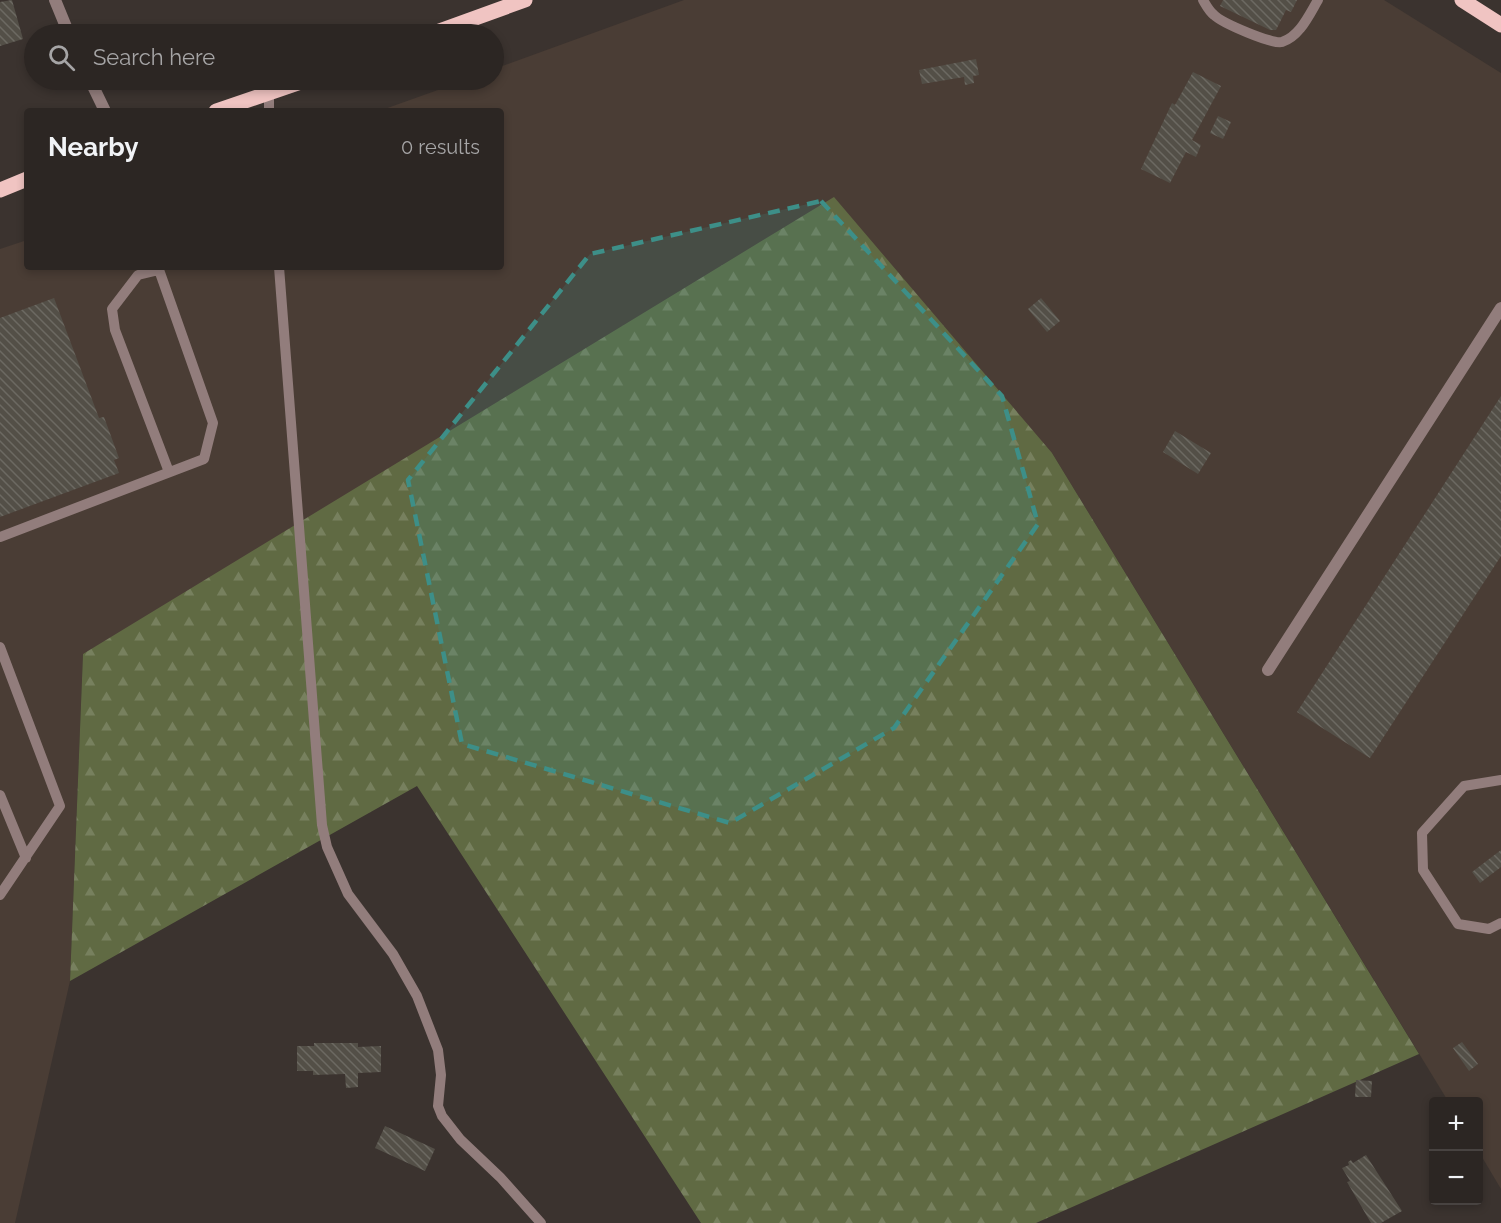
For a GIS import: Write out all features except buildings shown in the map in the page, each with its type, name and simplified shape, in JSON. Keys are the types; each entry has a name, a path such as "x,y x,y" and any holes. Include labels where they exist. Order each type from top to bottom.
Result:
{"main road":[{"path":"459,24 525,0"},
{"path":"1462,0 1501,25"},
{"path":"225,108 278,90"},
{"path":"0,190 24,180"}],"street":[{"path":"55,0 65,24"},
{"path":"95,90 104,108"},
{"path":"1268,669 1501,308"}],"lane":[{"path":"1203,0 1214,16 1269,42 1281,43 1292,37 1302,27 1318,0"},
{"path":"269,93 269,108"},
{"path":"156,270 138,275 112,309 115,330 169,472"},
{"path":"0,537 204,459 213,423 159,270"},
{"path":"279,270 301,530 308,667 322,825 327,847 348,894 393,954 417,996 438,1050 441,1075 438,1106 442,1116 460,1139 541,1223"},
{"path":"0,647 60,806 0,896"},
{"path":"1501,780 1464,786 1422,833 1423,870 1458,924 1489,929 1501,923"},
{"path":"0,795 26,858"}],"highlighted area":[{"path":"821,201 1002,396 1038,524 894,728 730,823 462,744 408,480 590,254"}],"shaded area":[{"path":"684,0 1384,0 1501,73 1501,1189 1483,1159 1483,1097 1446,1097 1052,453 83,654 70,981 15,1223 0,1223 0,249 24,241 24,270 504,270 504,108 387,108 438,90 504,90 504,65"}],"green space":[{"path":"834,197 1052,453 1419,1054 1036,1223 701,1223 417,786 70,981 83,654"}]}
